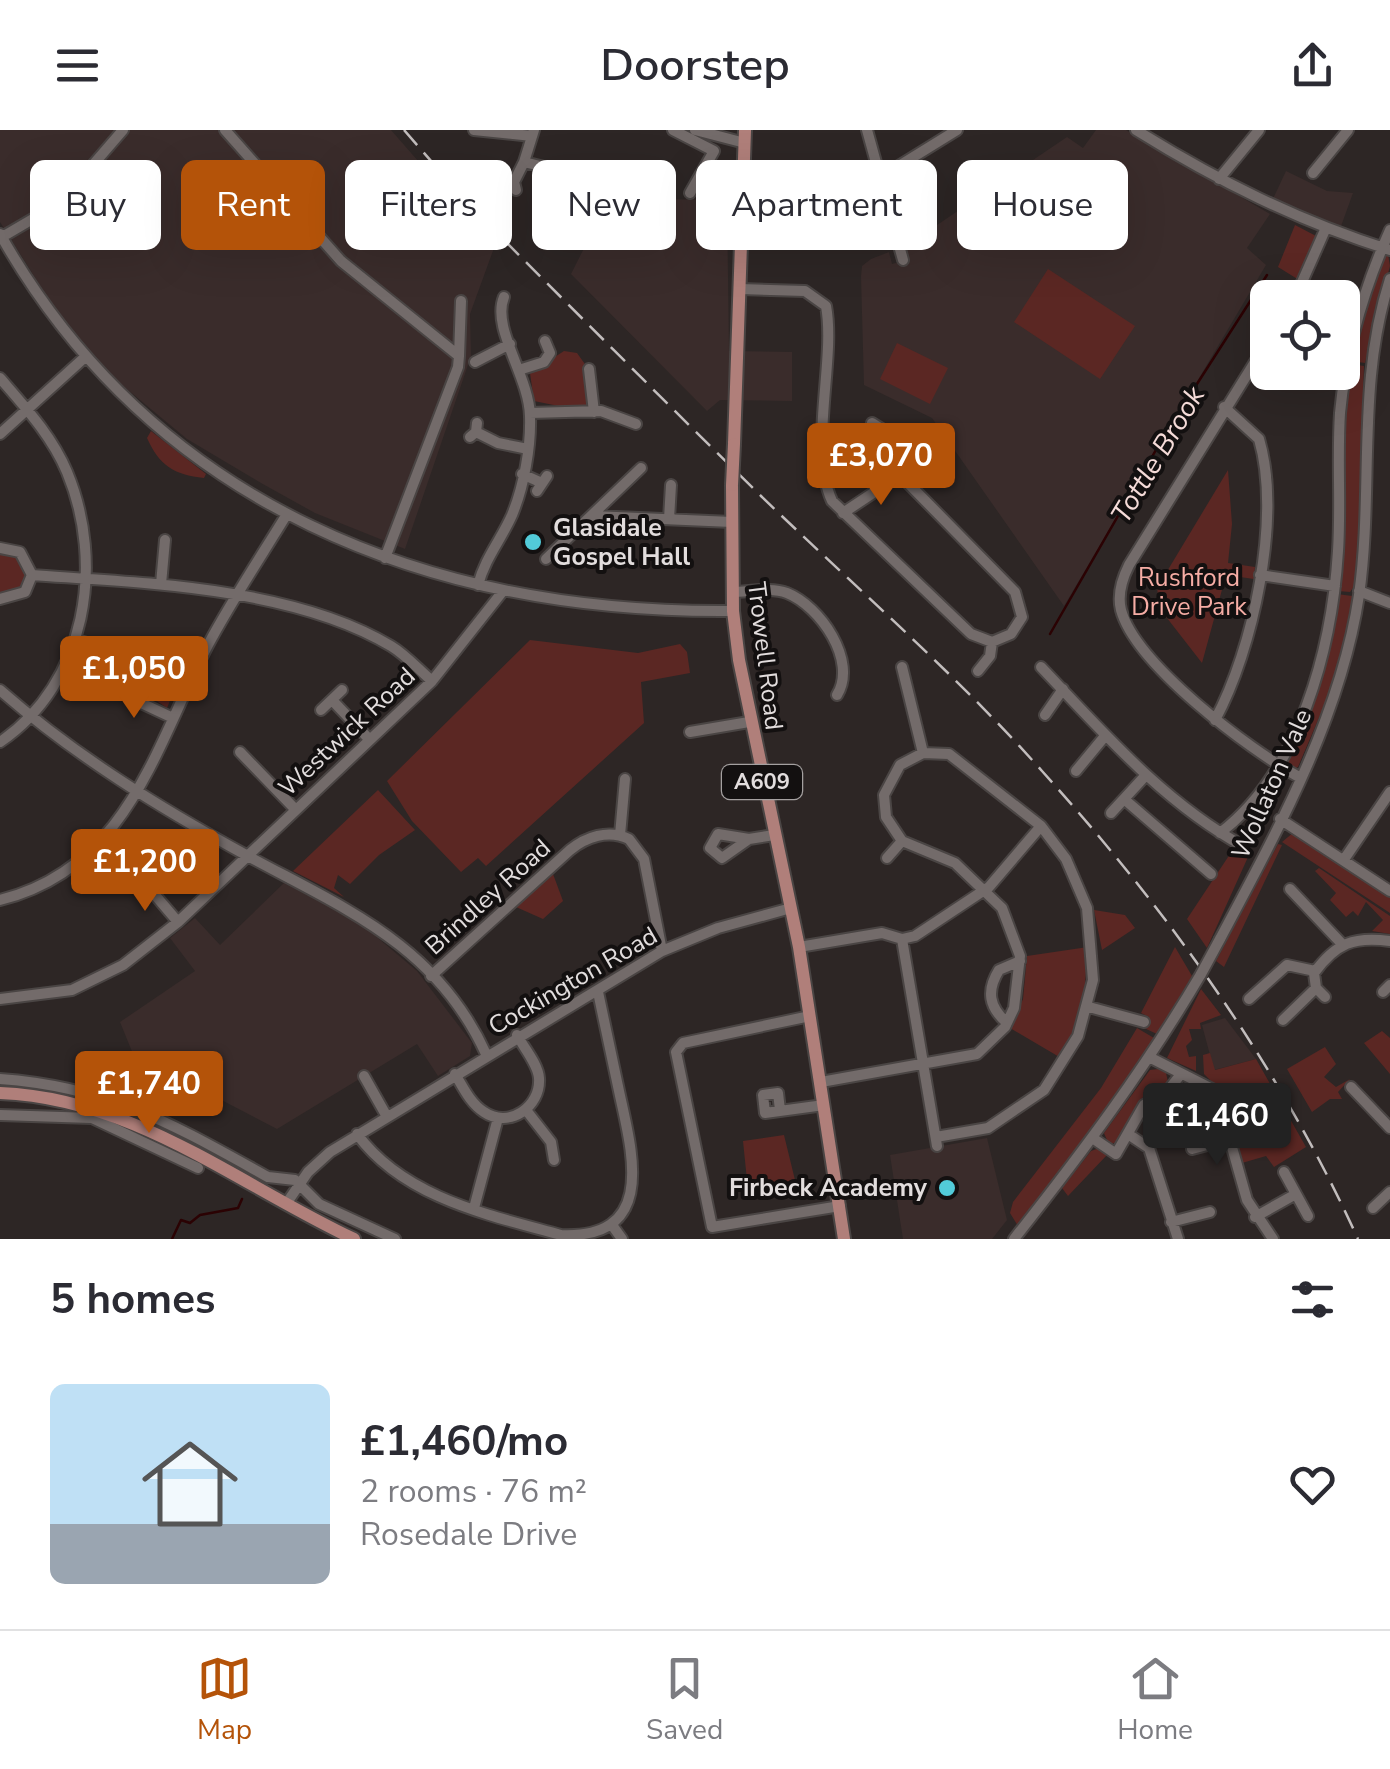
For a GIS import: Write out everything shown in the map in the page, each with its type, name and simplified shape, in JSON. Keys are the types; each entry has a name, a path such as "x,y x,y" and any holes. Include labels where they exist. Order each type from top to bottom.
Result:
{"main road":[{"name":"Trowell Road","path":"741,250 732,485 733,611 749,722 798,947 844,1239"},
{"path":"4,1094 72,1103 123,1118 193,1150 354,1239"}],"street":[{"path":"123,130 60,203 1,236 33,290 84,358 153,424 213,471 287,514 385,558 503,591 591,606 733,611"},
{"path":"225,130 341,262 459,356"},
{"path":"474,130 533,133 515,186 512,185"},
{"path":"673,130 745,136"},
{"path":"867,130 876,160"},
{"path":"908,160 957,130"},
{"path":"1136,130 1219,180 1326,230 1386,249"},
{"path":"1219,180 1259,130"},
{"path":"1313,173 1348,130"},
{"path":"692,194 714,151 698,135"},
{"path":"524,162 532,164"},
{"path":"1303,280 1326,230"},
{"name":"Wollaton Vale","path":"1220,833 1259,798 1312,685 1335,586 1342,397 1357,318 1390,230"},
{"path":"901,250 904,260"},
{"name":"Wollaton Vale","path":"1014,1239 1094,1139 1151,1058 1220,939 1299,778 1344,661 1359,592 1370,365 1390,279"},
{"path":"740,289 805,291 826,306 826,483 832,501 971,634 992,642 1011,634 1019,624 1018,596 900,475 896,436 872,424"},
{"path":"478,585 487,556 512,514 528,449 530,413 522,369 500,323 504,297"},
{"path":"385,558 458,367 461,301"},
{"path":"522,369 544,362 554,351 545,340"},
{"path":"484,363 510,344"},
{"path":"0,434 84,358"},
{"path":"1250,368 1129,565 1120,596 1128,625 1180,688 1215,720 1299,778"},
{"path":"589,369 595,386 594,412"},
{"path":"0,378 55,448 75,494 86,538 87,579 76,640 60,672 28,716 0,742"},
{"path":"1215,720 1243,650 1260,575 1265,514 1261,444 1252,428 1224,407"},
{"path":"530,413 610,412 636,425"},
{"path":"475,430 498,443 528,449"},
{"path":"546,559 640,468"},
{"path":"522,474 542,483"},
{"path":"843,514 900,475"},
{"path":"670,520 671,485"},
{"path":"0,900 61,876 106,834 140,793 173,718 236,597 287,514"},
{"path":"593,516 732,522"},
{"path":"161,584 166,540"},
{"path":"0,548 20,552 32,575 25,592 0,599"},
{"path":"32,575 161,584 236,597 356,630 394,647 432,681"},
{"path":"1260,575 1335,586"},
{"name":"Westwick Road","path":"0,998 72,990 124,964 178,922 432,681 503,591"},
{"path":"732,592 786,593 839,634 837,695"},
{"path":"1359,592 1390,602"},
{"path":"76,640 112,650 118,660"},
{"path":"978,671 990,656 992,642"},
{"path":"118,660 131,657 141,664 144,675 135,686"},
{"path":"118,660 112,672 118,685 135,686"},
{"path":"1041,667 1146,775 1220,833 1243,846"},
{"path":"905,673 923,753"},
{"path":"135,686 141,702 173,718"},
{"path":"1044,716 1063,689"},
{"path":"0,690 28,716 140,793 379,926 431,976 486,1054"},
{"path":"321,710 342,690"},
{"path":"332,700 368,738"},
{"path":"690,732 749,722"},
{"path":"1076,771 1105,736"},
{"path":"240,752 294,808"},
{"path":"820,1082 924,1064 977,1054 1007,1024 1018,996 1020,961 1011,923 986,889 948,859 902,841 889,825 884,795 900,766 923,753 956,758 1041,826 1073,870 1087,908 1094,953 1089,1007 1065,1062 1026,1106 988,1128 936,1142 924,1064 902,939"},
{"path":"1111,813 1146,775"},
{"path":"624,779 620,835 644,859 662,951"},
{"path":"1345,858 1390,792"},
{"path":"1124,799 1211,874"},
{"path":"1280,819 1390,891"},
{"path":"798,947 882,933 902,939 922,932 986,889 1041,826"},
{"name":"Brindley Road","path":"431,976 584,839 620,835"},
{"path":"749,839 774,835"},
{"path":"887,858 902,841"},
{"path":"143,881 178,922"},
{"path":"1290,889 1342,944"},
{"name":"Cockington Road","path":"286,1204 319,1160 517,1035 598,992 662,951 718,928 791,908"},
{"path":"1325,998 1316,988 1315,971 1342,944 1358,938 1390,942"},
{"path":"1007,1024 993,1008 990,991 999,970 1020,961"},
{"path":"1249,999 1285,966 1315,971"},
{"path":"1282,1020 1316,988"},
{"path":"357,1134 398,1175 439,1197 561,1236 581,1237 612,1225 633,1194 632,1147 598,992"},
{"path":"1089,1007 1144,1022"},
{"path":"810,1016 683,1043 676,1052 712,1227 840,1206"},
{"path":"454,1074 472,1101 498,1118 526,1110 536,1095 539,1074 517,1035"},
{"path":"1151,1058 1216,1091 1254,1216 1273,1239"},
{"path":"1108,1164 1144,1104 1170,1088 1181,1074"},
{"path":"364,1076 386,1115"},
{"path":"0,1079 102,1094 156,1117 268,1178 300,1182 318,1204 394,1239"},
{"path":"1351,1087 1390,1128"},
{"path":"4,1094 3,1115 92,1118 198,1168"},
{"path":"780,1110 824,1105"},
{"path":"526,1110 551,1142 554,1160"},
{"path":"474,1208 498,1118"},
{"path":"1128,1134 1149,1148 1178,1239"},
{"path":"1094,1139 1116,1154"},
{"path":"1197,1144 1230,1139"},
{"path":"1284,1172 1308,1216"},
{"path":"1373,1208 1390,1192"},
{"path":"1254,1216 1296,1194"},
{"path":"1171,1222 1203,1211"},
{"path":"612,1225 622,1239"}],"shaded area":[{"path":"0,130 391,130 417,160 345,160 345,250 493,250 470,314 471,356 405,549 315,513 187,439 105,371 56,311 0,222"},
{"path":"1096,130 1126,130 1270,214 1247,248 1266,265 1257,280 1250,280 1250,292 1064,606 932,418 864,385 861,277 862,266 889,252 892,264 909,259 907,250 937,250 937,225 957,211 957,250 1128,250 1128,160 1033,160 1067,137 1083,148"},
{"path":"1286,171 1327,191 1353,193 1340,229 1272,201"},
{"path":"676,199 696,200 696,250 728,250 729,351 792,352 792,401 720,400 707,411 571,274 583,250 676,250"},
{"path":"284,883 359,922 417,971 472,1043 470,1056 438,1076 417,1044 277,1129 133,1054 120,1022 195,971 170,938 195,918 220,945"},
{"path":"1225,1018 1256,1059 1214,1070 1202,1025"},
{"name":"Firbeck Academy","path":"987,1138 1007,1220 992,1239 903,1239 890,1155"}],"green space":[{"path":"1295,225 1316,236 1299,280 1278,267"},
{"path":"1388,254 1390,266 1365,363 1360,362 1360,331 1383,255"},
{"path":"1048,269 1135,326 1100,379 1014,322"},
{"path":"897,343 948,368 930,404 880,379"},
{"path":"564,351 577,353 587,367 583,372 589,407 583,411 534,401 530,373"},
{"path":"1360,365 1364,366 1358,547 1355,585 1350,592 1338,591 1347,390 1360,390"},
{"path":"151,431 206,474 204,478 176,471 162,462 147,438"},
{"name":"Rushford Drive Park","path":"1228,470 1232,524 1228,563 1255,567 1254,579 1226,575 1202,663 1160,609 1157,588"},
{"path":"0,552 17,555 27,574 17,592 0,595"},
{"path":"1337,594 1352,596 1346,640 1316,726 1298,767 1292,770 1284,762"},
{"path":"530,640 638,653 680,644 687,652 690,673 641,682 644,723 486,866 478,858 461,872 412,821 387,781"},
{"path":"77,649 106,653 109,660 102,679 71,663"},
{"path":"160,657 184,666 167,708 141,690 148,668"},
{"path":"378,790 415,830 379,855 350,884 338,875 334,888 344,897 293,871"},
{"path":"1294,832 1390,896 1390,913 1282,842"},
{"path":"1278,844 1282,845 1224,967 1216,961"},
{"path":"1234,848 1248,857 1207,948 1187,919"},
{"path":"1319,868 1390,916 1390,934 1372,931 1383,920 1366,902 1358,916 1353,911 1346,917 1330,900 1336,893 1315,871"},
{"path":"553,874 563,901 543,919 516,907"},
{"path":"1094,910 1125,915 1135,928 1102,950"},
{"path":"1088,947 1083,1009 1061,1058 1010,1028 1023,999 1027,956"},
{"path":"1175,947 1192,976 1157,1034 1144,1028 1149,1017 1141,1013"},
{"path":"1201,989 1221,1015 1200,1023 1201,1029 1189,1029 1192,1040 1186,1046 1189,1057 1196,1056 1196,1071 1167,1058"},
{"path":"1137,1028 1154,1038 1153,1045 1109,1111 1018,1226 1010,1213 1013,1202 1101,1088"},
{"path":"1382,1031 1390,1038 1390,1074 1364,1043"},
{"path":"1325,1047 1336,1064 1324,1077 1336,1087 1350,1079 1338,1092 1342,1099 1330,1099 1312,1112 1287,1069"},
{"path":"1210,1053 1215,1070 1256,1059 1306,1147 1274,1167 1266,1156 1242,1163 1223,1093 1204,1074 1203,1055"},
{"path":"1150,1070 1166,1073 1168,1082 1142,1098 1119,1141 1109,1145 1104,1133"},
{"path":"784,1135 795,1180 748,1190 743,1141"},
{"path":"1099,1148 1107,1155 1068,1196 1062,1188 1091,1151"}],"waterway":[{"name":"Tottle Brook","path":"1050,634 1168,429 1267,275"},
{"name":"Tottle Brook","path":"172,1239 181,1220 190,1223 200,1215 238,1208 242,1199"}],"railway":[{"path":"404,130 472,208 652,388 975,699 1089,824 1177,935 1257,1052 1327,1175 1358,1239"}],"place":[{"name":"Glasidale Gospel Hall","path":"533,542"},
{"name":"Firbeck Academy","path":"947,1188"}]}
